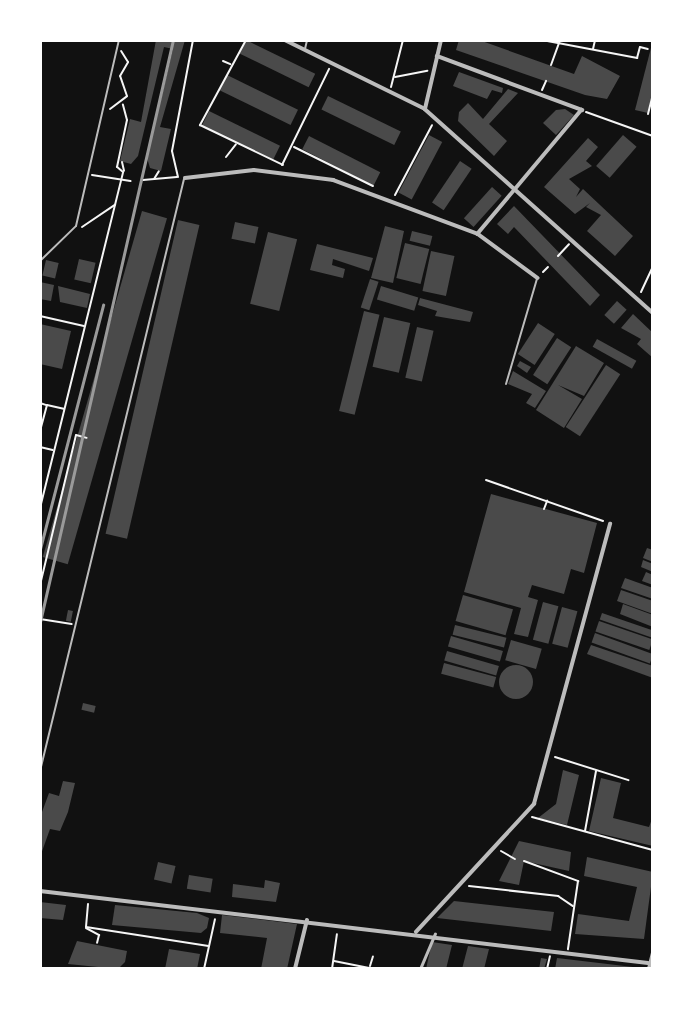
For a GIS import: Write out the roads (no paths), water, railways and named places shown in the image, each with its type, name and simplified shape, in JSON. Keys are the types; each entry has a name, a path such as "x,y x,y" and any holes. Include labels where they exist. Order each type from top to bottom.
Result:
{"street":[{"path":"285,40 425,109 653,313"},
{"path":"425,109 441,40"},
{"path":"437,57 582,110 478,234"},
{"path":"185,178 281,173 370,194 478,234 538,278"},
{"path":"416,932 458,884 527,816 547,755 610,524"},
{"path":"40,891 435,934 648,963"},
{"path":"295,969 307,919"},
{"path":"420,969 435,934"},
{"path":"649,969 648,963 653,953"}],"lane":[{"path":"40,261 72,234 118,40"},
{"path":"305,50 307,40"},
{"path":"40,771 185,178"},
{"path":"506,384 538,278"}],"railway":[{"path":"40,622 173,40"},
{"path":"40,549 103,305"}]}
